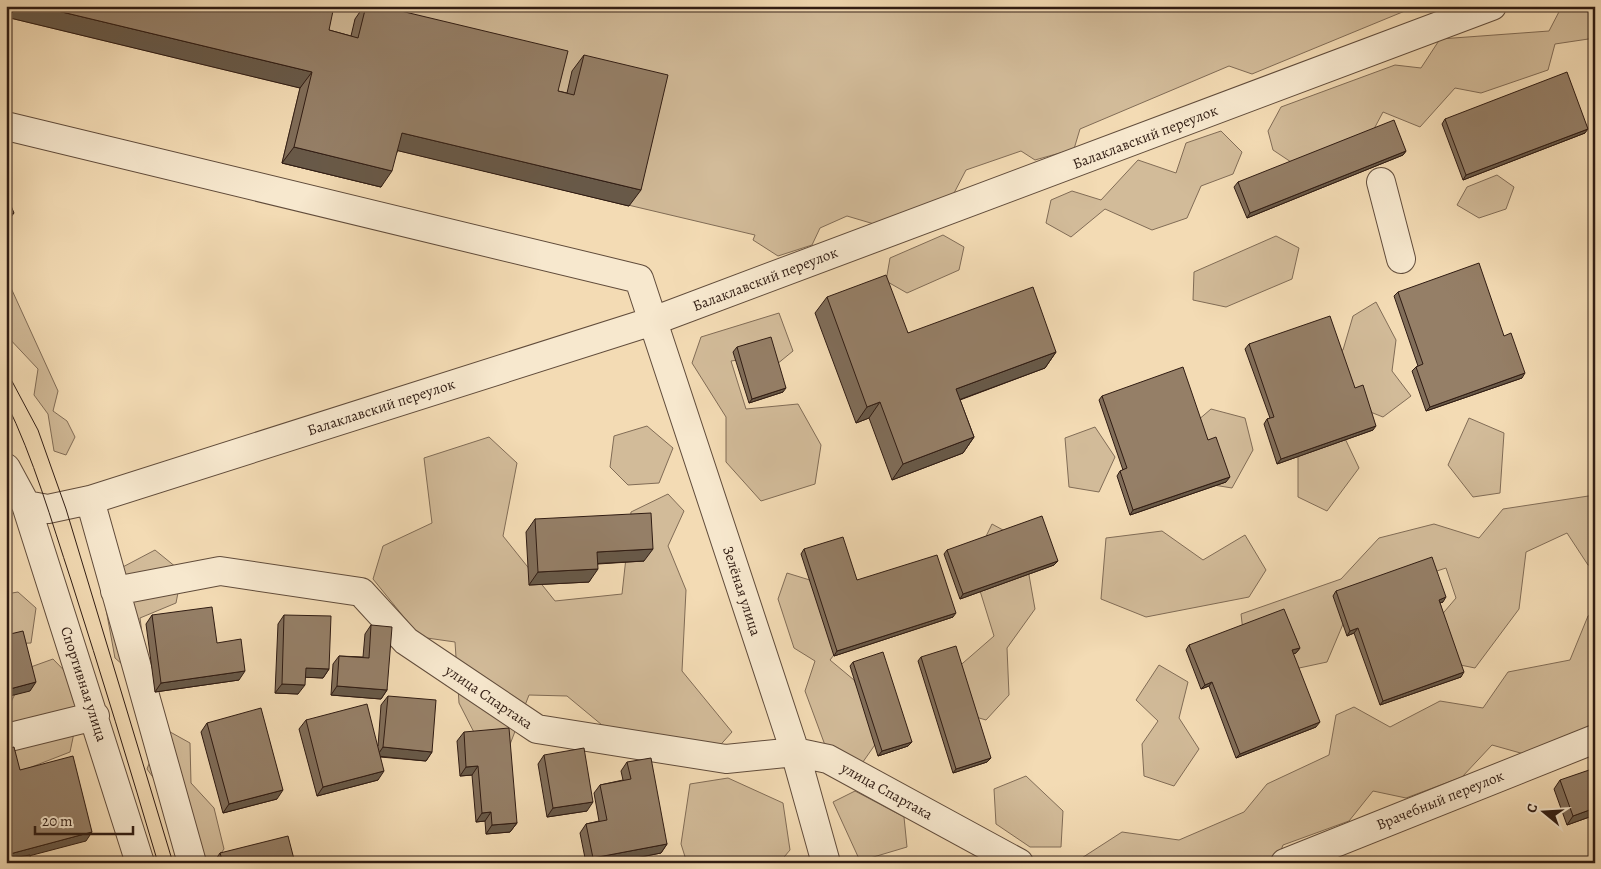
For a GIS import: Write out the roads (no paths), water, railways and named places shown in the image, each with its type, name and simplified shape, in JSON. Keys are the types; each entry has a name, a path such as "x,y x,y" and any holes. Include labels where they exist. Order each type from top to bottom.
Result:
{"street":[{"name":"Балаклавский переулок","path":"16,510 48,509 90,500 653,321 1492,6"},
{"name":"Зелёная улица","path":"6,126 639,279 795,752 826,863"},
{"path":"1381,182 1401,259"},
{"name":"Спортивная улица","path":"6,468 16,510 95,716 140,863"},
{"path":"90,500 192,863"},
{"name":"улица Спартака","path":"115,591 220,571 361,592 406,641 537,729 726,759 795,752 828,759 1019,863"},
{"path":"6,738 95,716"},
{"name":"Врачебный переулок","path":"1285,863 1595,739"}],"tram line":[{"path":"6,370 38,430 66,509 173,863"},
{"path":"6,402 34,468 49,512 158,863"}]}
